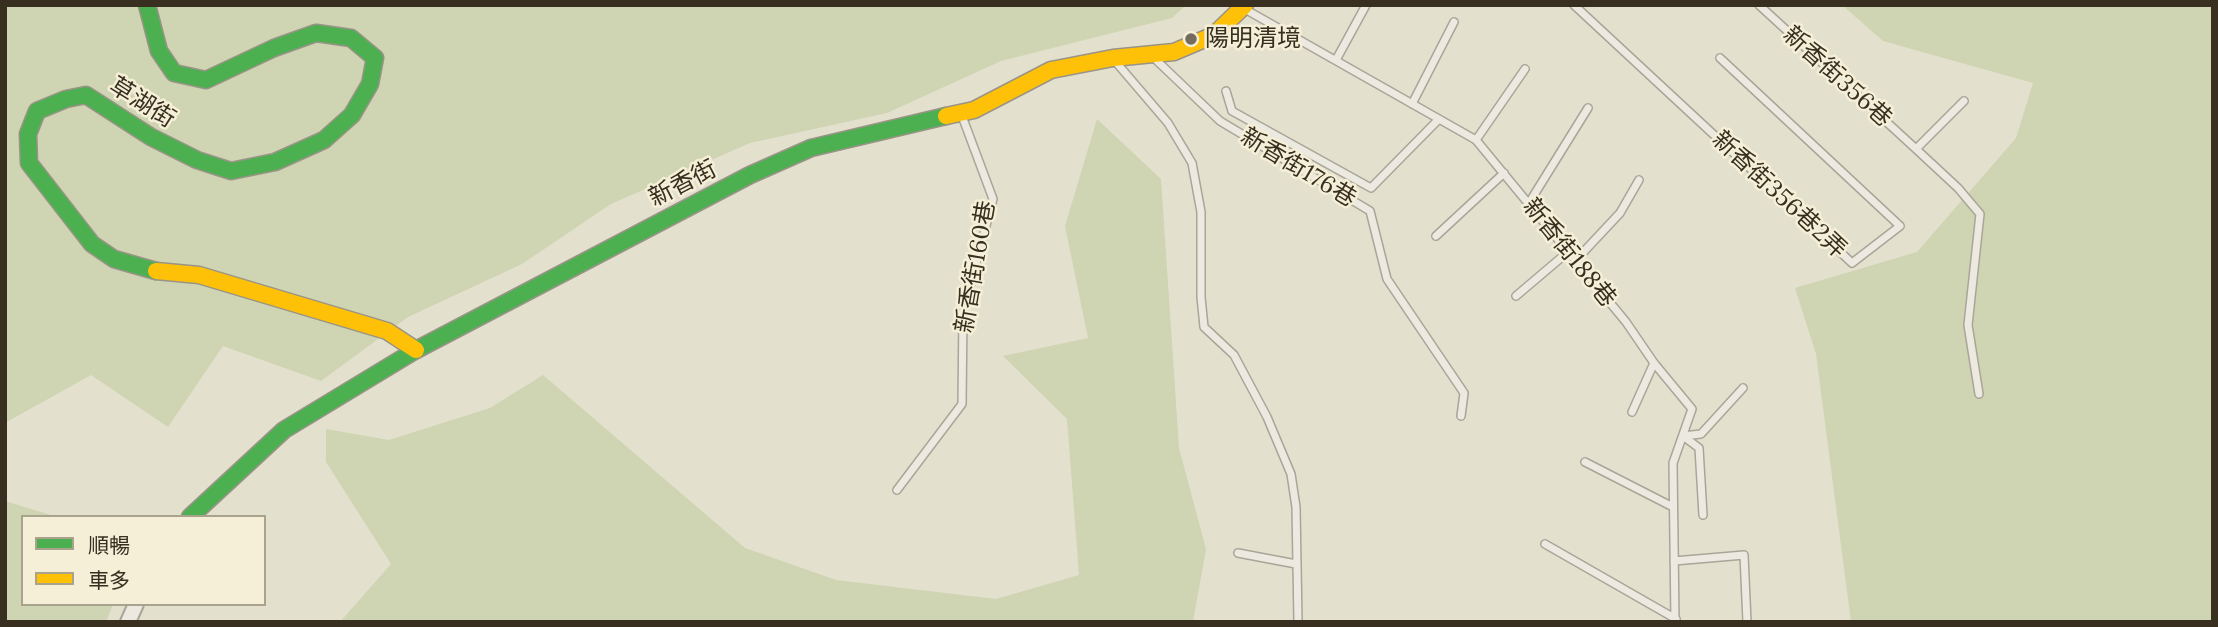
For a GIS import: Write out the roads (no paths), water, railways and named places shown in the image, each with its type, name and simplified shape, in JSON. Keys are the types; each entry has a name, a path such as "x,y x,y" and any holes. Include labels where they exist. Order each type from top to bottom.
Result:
{"street":[{"name":"草湖街","path":"147,5 159,51 174,73 206,80 274,48 316,33 351,38 375,58 370,84 352,115 324,140 275,162 231,171 197,160 151,137 86,95 65,99 37,111 28,134 29,163 67,214 92,244 114,259 158,272 199,275 375,327 387,331 416,349"},
{"name":"新香街","path":"192,515 247,461 284,430 416,349 750,175 811,148 974,110 1051,70 1113,58 1174,52 1214,35 1244,7"},
{"path":"128,622 135,606"}],"lane":[{"path":"1336,60 1366,5"},
{"name":"新香街356巷2弄","path":"1574,5 1852,263 1900,226 1720,58"},
{"name":"新香街356巷","path":"1759,5 1958,188 1980,214 1968,325 1979,394"},
{"name":"新香街188巷","path":"1244,7 1476,140 1569,251 1692,409 1673,463 1676,620"},
{"path":"1412,104 1454,22"},
{"name":"新香街176巷","path":"1150,54 1220,121 1370,211 1387,279 1464,393 1461,416"},
{"path":"1113,58 1168,123 1192,163 1201,212 1201,298 1204,327 1234,355 1267,416 1291,474 1296,507 1298,622"},
{"path":"1476,140 1525,69"},
{"path":"1226,91 1232,111 1371,188 1439,119"},
{"path":"1916,149 1964,101"},
{"path":"1529,203 1588,108"},
{"name":"新香街160巷","path":"897,491 962,404 963,313 993,199 960,112"},
{"path":"1436,236 1504,173"},
{"path":"1576,260 1619,214 1639,180"},
{"path":"1516,296 1569,251"},
{"path":"1632,412 1654,363"},
{"path":"1682,436 1701,434 1743,388"},
{"path":"1682,436 1699,448 1703,515"},
{"path":"1585,462 1673,507"},
{"path":"1545,544 1676,620"},
{"path":"1238,553 1296,564"},
{"path":"1674,561 1744,555 1747,622"}],"place":[{"name":"陽明清境","path":"1191,39"}]}
